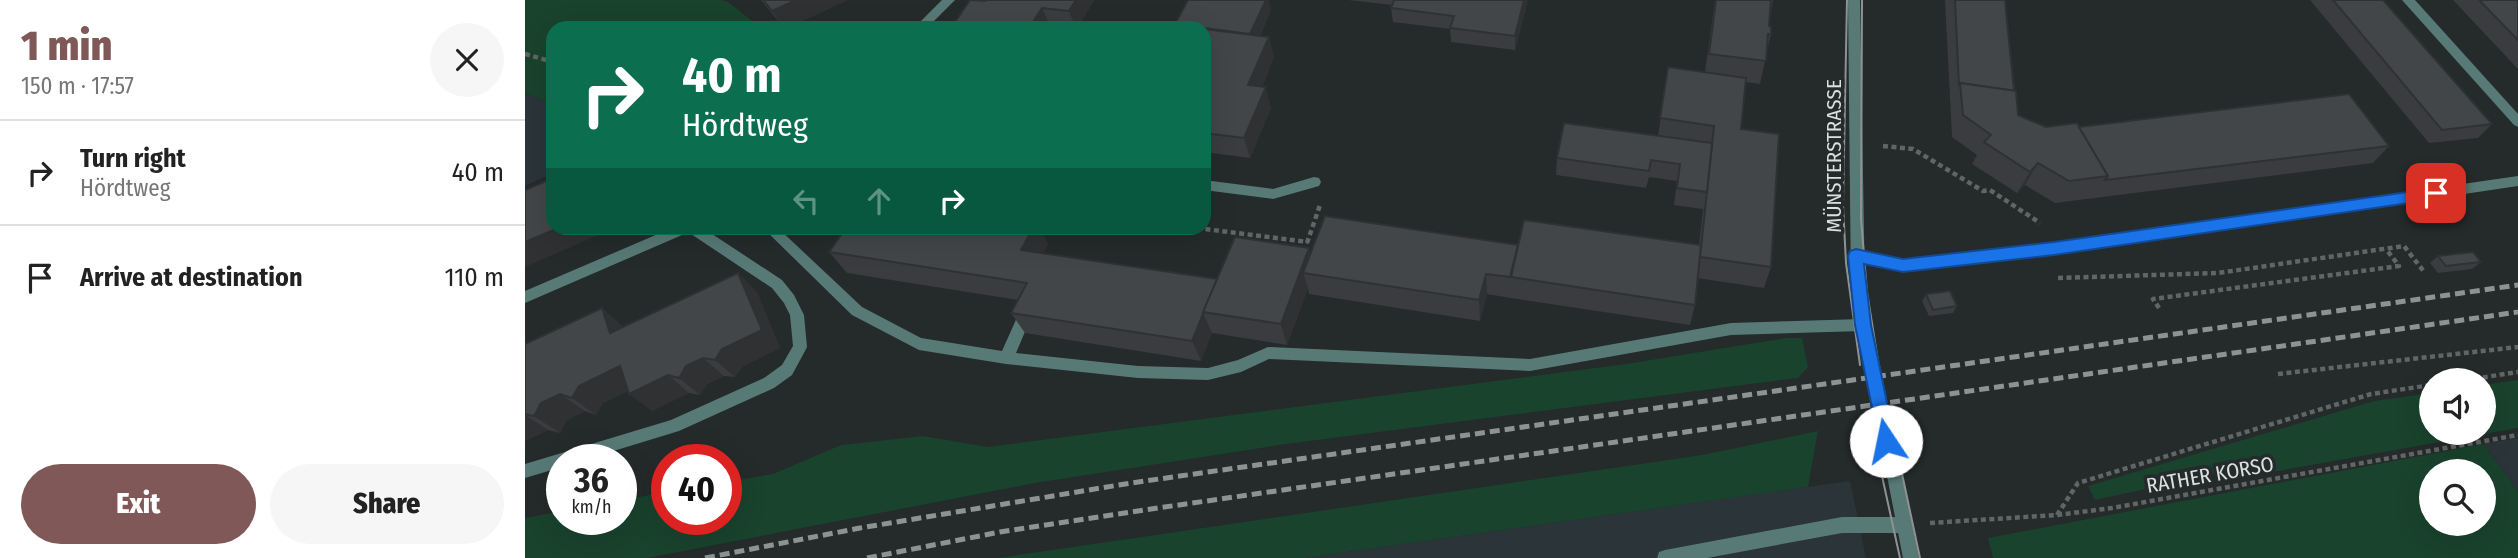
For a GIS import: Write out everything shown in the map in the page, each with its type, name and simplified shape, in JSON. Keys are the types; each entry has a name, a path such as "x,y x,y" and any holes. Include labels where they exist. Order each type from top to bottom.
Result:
{"street":[{"path":"927,21 949,0"},
{"name":"MÜNSTERSTRASSE","path":"1854,0 1856,256 1863,325 1911,558"},
{"path":"2408,0 2518,122"},
{"path":"1856,256 1903,265 2054,249 2518,181"},
{"path":"1211,186 1273,194 1314,182"},
{"path":"525,297 668,235"},
{"path":"525,471 674,426 769,383 787,370 800,347 797,316 789,299 776,284 703,235"},
{"path":"777,235 857,311 919,344 1006,358 1138,373 1208,374 1241,366 1268,353 1530,365 1731,329 1863,325"},
{"path":"1006,358 1031,302"},
{"path":"1665,558 1842,525 1905,525"}],"path":[{"path":"525,54 546,60"},
{"path":"1855,143 1913,149 1983,191 1990,190 2039,221 2054,249"},
{"path":"1303,254 1322,201 1314,182"},
{"path":"1211,230 1308,242"},
{"path":"2045,278 2218,273 2404,246 2425,273"},
{"path":"2159,308 2153,299 2399,266 2385,248"},
{"path":"2278,374 2518,348"},
{"path":"2496,375 2518,372"},
{"path":"2057,515 2078,483 2371,394 2419,387"},
{"name":"RATHER KORSO","path":"1905,525 2057,515 2112,508 2518,435"}],"shaded area":[{"path":"525,93 546,101 546,176 525,186"},
{"path":"2518,438 2518,492 2484,445 2496,445 2496,442"},
{"path":"1850,481 1866,558 1304,558"}],"green space":[{"path":"525,0 721,0 728,2 752,21 546,21 546,101 525,93"},
{"path":"1786,338 1802,338 1808,367 1798,378 1286,444 1035,483 647,558 525,558 525,518 546,514 546,535 637,535 637,497 651,495 651,535 742,535 742,479 773,474 841,445 923,436 988,447 1626,364"},
{"path":"2518,380 2518,428 2496,432 2496,383"},
{"path":"2419,395 2419,445 2423,445 2278,471 2215,474 2095,500 2088,486 2374,401"},
{"path":"1818,431 1808,487 1304,558 998,558 1702,455"},
{"path":"2478,445 2484,445 2494,459 2419,459 2419,536 2496,536 2496,462 2518,492 2518,558 1993,558 1988,538"}],"building":[{"path":"763,0 796,0 772,11"},
{"path":"970,0 1076,0 1069,11 1042,8 1034,21 956,21"},
{"path":"1188,0 1266,0 1250,34 1211,29 1211,21 1177,21"},
{"path":"1394,0 1524,0 1515,36 1450,28 1454,16 1391,8"},
{"path":"1716,0 1771,0 1771,34 1768,34 1766,61 1709,54"},
{"path":"1955,0 2005,0 2014,91 1960,83 1959,86"},
{"path":"2333,0 2383,0 2492,124 2442,130"},
{"path":"2479,0 2518,0 2518,40"},
{"path":"1211,30 1269,37 1248,85 1266,87 1244,138 1211,134"},
{"path":"1668,67 1746,78 1741,129 1779,134 1771,267 1700,257 1714,126 1660,118"},
{"path":"1960,83 2016,91 2018,115 2046,127 2077,123 2108,176 2069,181 2038,163 2030,172 1984,142 1991,135 1963,115"},
{"path":"2349,94 2389,146 2105,180 2108,176 2079,127"},
{"path":"1564,123 1712,143 1707,192 1677,188 1680,164 1651,160 1649,171 1557,158"},
{"path":"546,181 546,233 525,242 525,190"},
{"path":"1325,216 1518,245 1510,277 1486,274 1479,300 1303,273"},
{"path":"1524,220 1701,245 1695,305 1511,277"},
{"path":"841,235 1029,235 1021,250 1217,279 1192,341 1011,313 1027,283 829,252"},
{"path":"1235,237 1309,248 1281,324 1203,312"},
{"path":"2473,252 2481,262 2446,266 2438,256"},
{"path":"738,273 762,330 722,349 715,360 703,358 686,366 679,378 668,375 629,394 620,366 579,386 572,398 560,394 541,403 534,416 525,414 525,344 602,308 610,333"},
{"path":"1950,291 1957,306 1933,310 1926,294"}],"tram line":[{"path":"1847,0 1843,205 1846,263 1860,365"},
{"path":"1862,0 1861,219 1867,292 1878,361"},
{"path":"1891,422 1920,558"},
{"path":"1871,426 1900,558"}],"railway":[{"path":"705,558 860,528 1131,483 2518,285"},
{"path":"867,558 1000,532 1151,509 2518,312"}],"route":[{"path":"1886,441 1863,325 1856,256 1903,265 2054,249 2436,193"}]}
